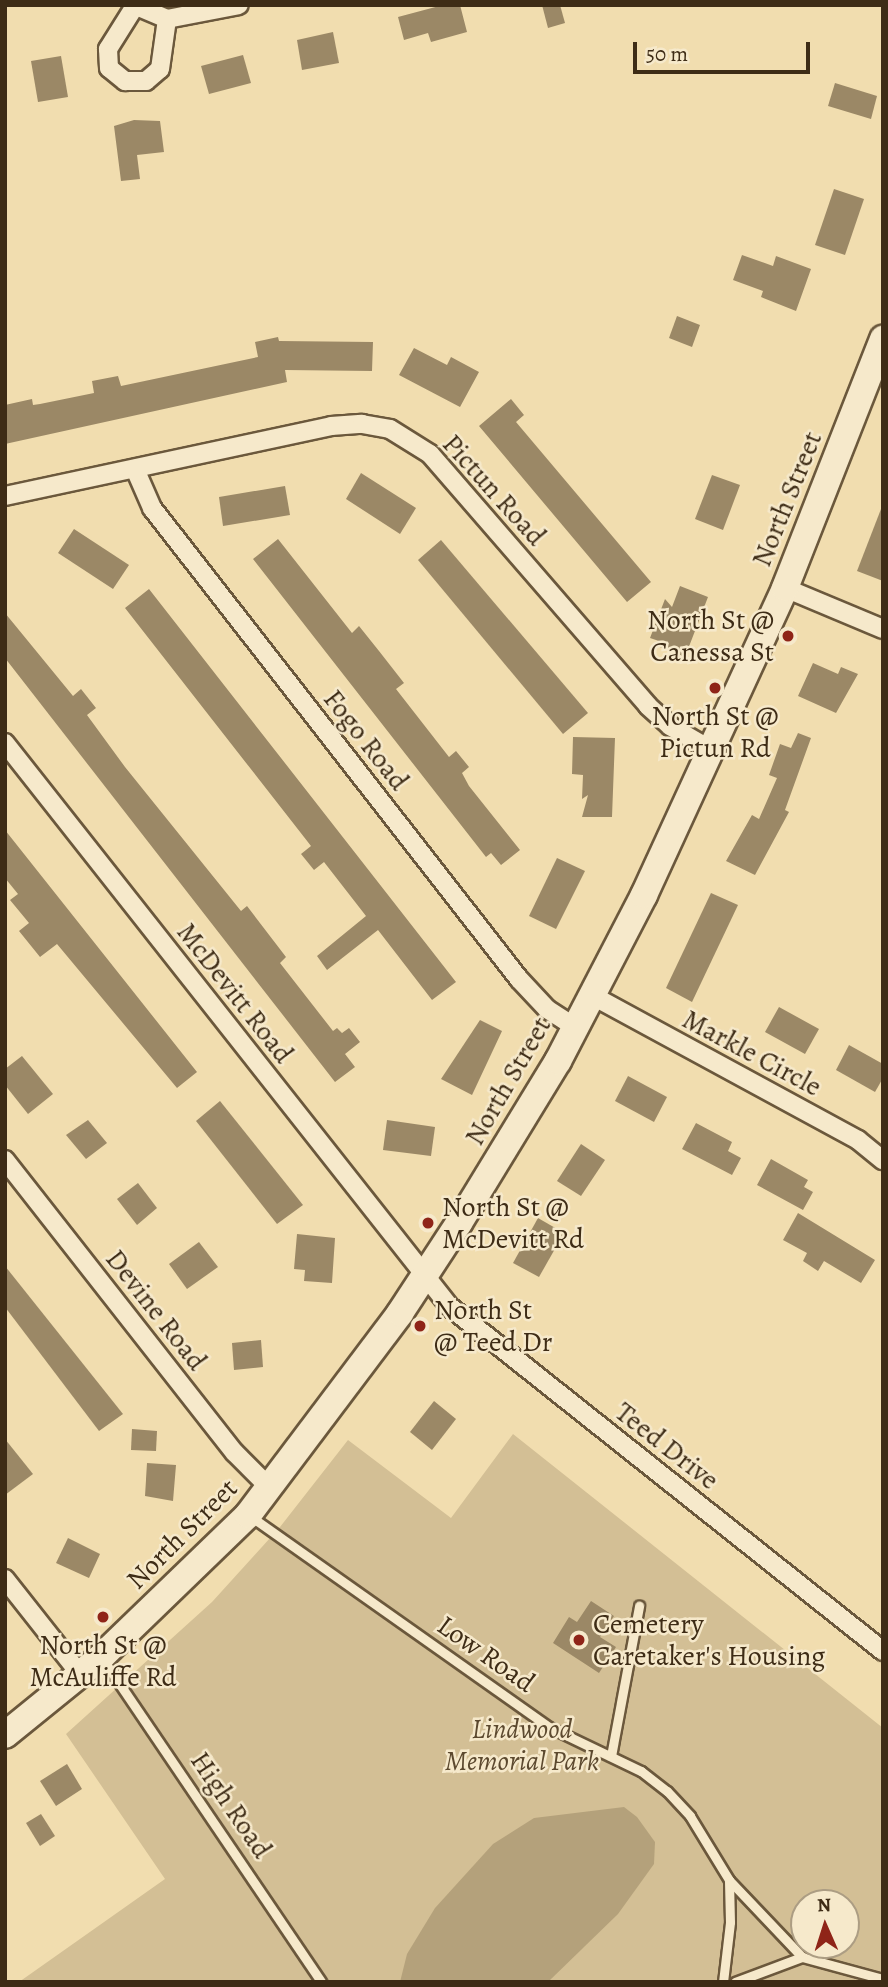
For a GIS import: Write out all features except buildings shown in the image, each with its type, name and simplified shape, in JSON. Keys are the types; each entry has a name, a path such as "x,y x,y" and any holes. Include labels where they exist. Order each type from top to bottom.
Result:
{"main road":[{"name":"North Street","path":"5,1735 101,1657 248,1515 271,1488 424,1277 593,996 785,588 883,339"}],"street":[{"path":"167,19 160,69 146,81 125,81 109,68 107,49 134,5 167,19 239,5"},
{"name":"Pictun Road","path":"5,496 347,424 375,425 404,435 442,466 648,706 670,726 711,750"},
{"name":"Fogo Road","path":"135,469 152,508 519,979 547,1009 576,1028"},
{"path":"785,588 883,629"},
{"name":"McDevitt Road","path":"5,743 424,1277"},
{"name":"Markle Circle","path":"593,996 858,1140 883,1160"},
{"name":"Devine Road","path":"5,1160 235,1453 271,1488"},
{"name":"Teed Drive","path":"424,1277 461,1318 883,1651"},
{"path":"5,1580 80,1675"}],"lane":[{"name":"Low Road","path":"248,1515 549,1727 611,1756 667,1791 690,1816 729,1880 790,1944"},
{"path":"611,1756 639,1606"},
{"name":"High Road","path":"101,1657 321,1982"},
{"path":"723,1982 730,1922 729,1880"},
{"path":"735,1982 797,1959"},
{"path":"809,1959 883,1979"}],"green space":[{"name":"Lindwood Memorial Park","path":"513,1434 883,1728 883,1982 19,1982 165,1879 66,1734 212,1602 280,1527 348,1440 451,1518"}],"shaded area":[{"path":"624,1807 637,1817 655,1842 654,1864 618,1914 548,1982 400,1982 407,1954 435,1908 493,1844 534,1818"}],"place":[{"name":"North St @ Canessa St","path":"788,636"},
{"name":"North St @ Pictun Rd","path":"715,688"},
{"name":"North St @ McDevitt Rd","path":"428,1223"},
{"name":"North St @ Teed Dr","path":"420,1326"},
{"name":"North St @ McAuliffe Rd","path":"103,1617"},
{"name":"Cemetery Caretaker's Housing","path":"579,1640"}]}
